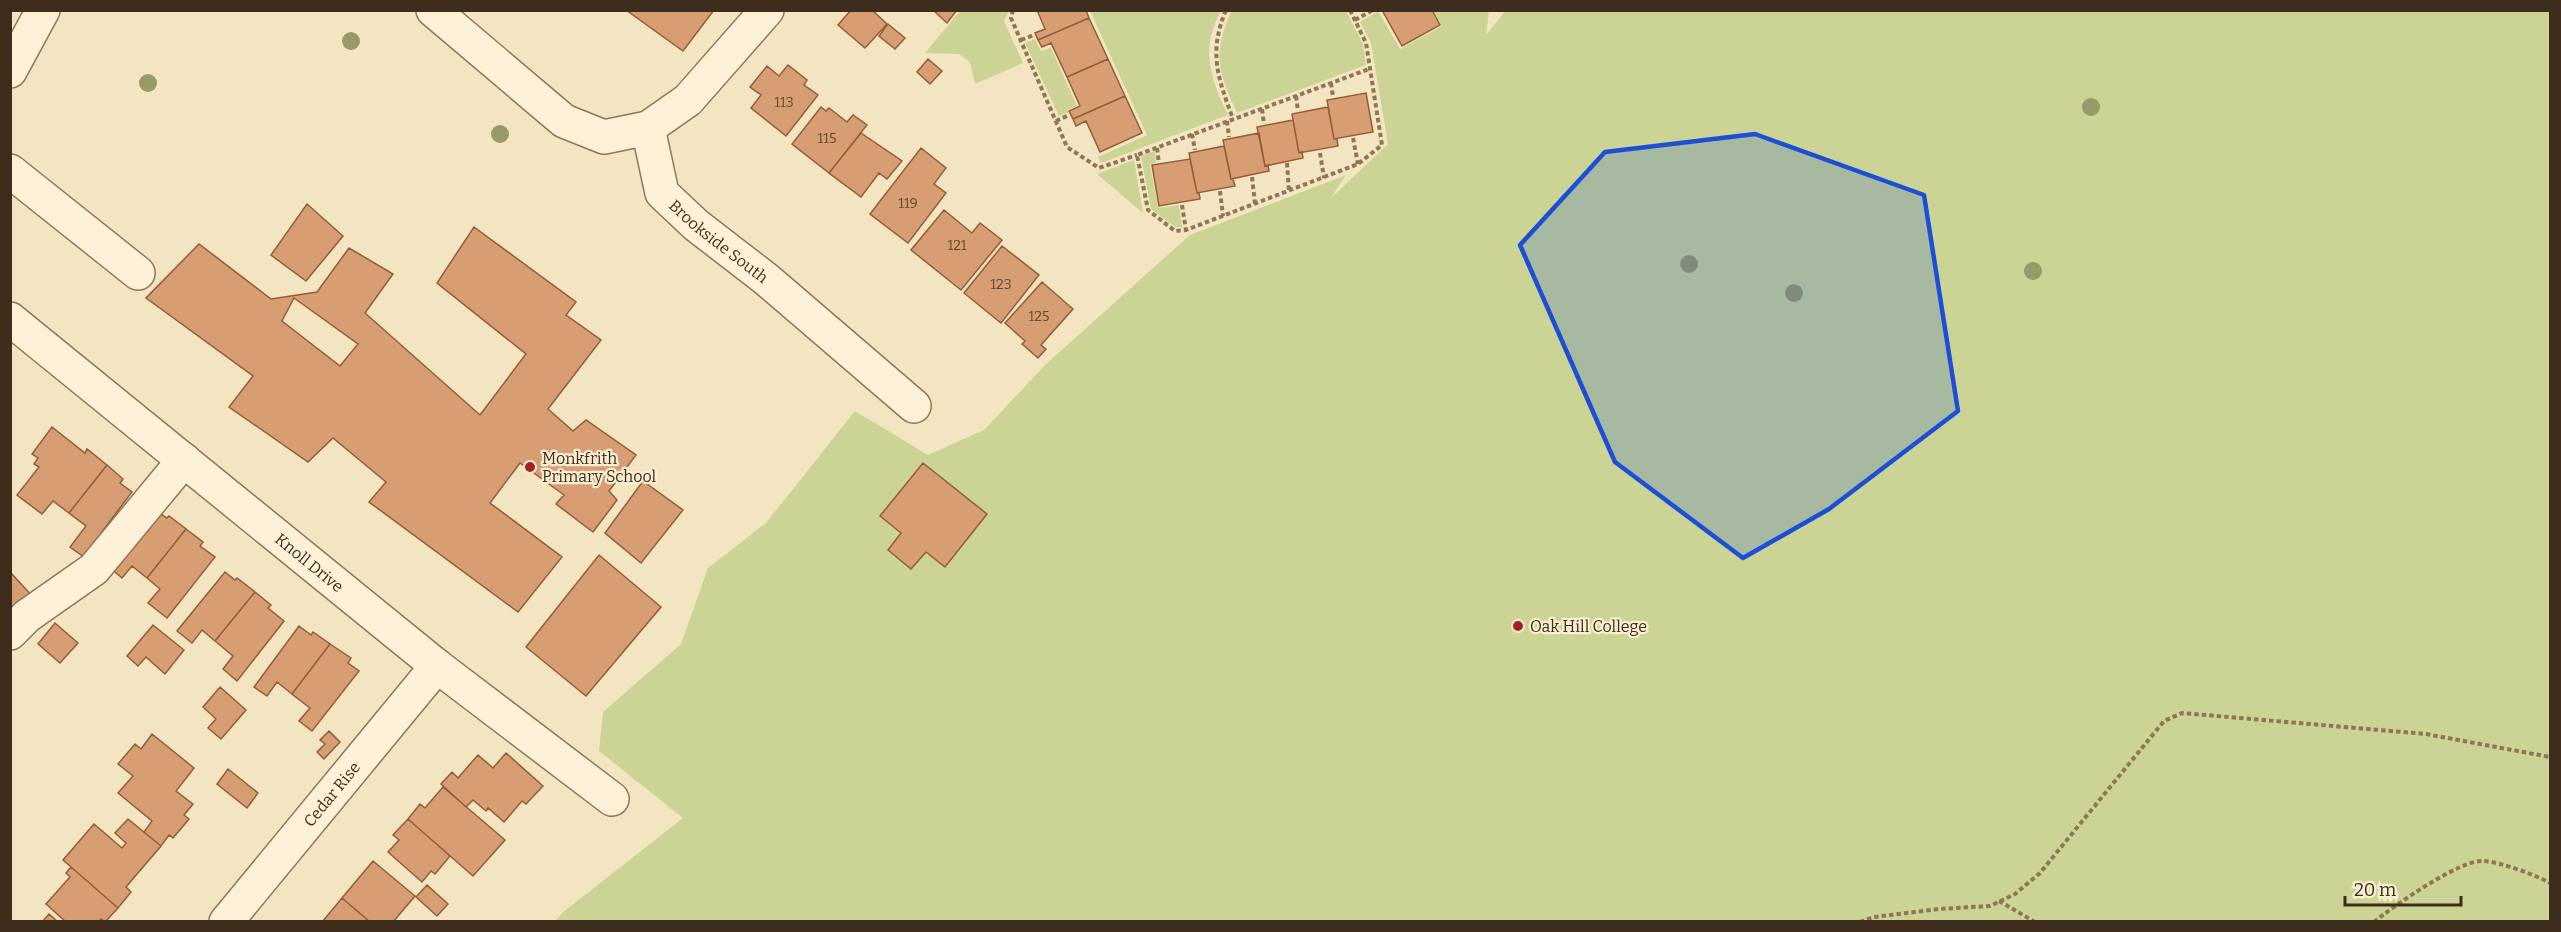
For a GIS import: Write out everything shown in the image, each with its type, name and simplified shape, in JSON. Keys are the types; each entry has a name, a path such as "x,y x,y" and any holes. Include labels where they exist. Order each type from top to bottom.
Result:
{"street":[{"path":"10,71 43,10"},
{"path":"433,10 564,121 604,137 648,128 688,100 767,10"},
{"name":"Brookside South","path":"648,128 662,193 696,225 766,279 914,406"},
{"path":"10,171 138,273"},
{"name":"Knoll Drive","path":"10,319 437,666 612,799"},
{"path":"10,633 27,616 94,569 184,460"},
{"name":"Cedar Rise","path":"226,921 437,666"}],"path":[{"path":"1013,10 1011,18 1067,147 1099,168 1369,69"},
{"path":"1226,10 1220,25 1214,54 1223,92 1233,119"},
{"path":"1137,154 1148,210 1175,231 1186,230 1358,165 1382,145 1366,43 1350,10"},
{"path":"1355,20 1373,10"},
{"path":"1021,40 1034,35"},
{"path":"1330,83 1333,97"},
{"path":"1296,96 1298,111"},
{"path":"1262,109 1264,124"},
{"path":"1056,121 1069,116"},
{"path":"1227,122 1229,137"},
{"path":"1192,134 1195,150"},
{"path":"1353,138 1358,165"},
{"path":"1157,148 1159,163"},
{"path":"1320,153 1324,177"},
{"path":"1287,163 1289,191"},
{"path":"1252,177 1255,204"},
{"path":"1220,191 1222,216"},
{"path":"1182,205 1186,230"},
{"path":"1860,921 1874,917 1940,909 1990,906 2014,894 2040,873 2164,721 2182,713 2426,734 2550,757"},
{"path":"2374,921 2394,906 2461,866 2483,861 2538,876 2550,883"},
{"path":"1999,901 2035,921"}],"highlighted area":[{"path":"1755,134 1924,195 1958,411 1829,509 1743,558 1615,462 1520,245 1605,152"}],"green space":[{"path":"1232,10 1346,11 1363,44 1366,65 1237,113 1225,85 1220,62 1222,39"},
{"path":"1433,10 1489,11 1486,35 1506,10 2550,11 2550,921 555,922 562,913 683,818 599,751 603,712 681,644 708,568 766,523 855,411 928,455 984,430 1046,364 1190,235 1346,175 1331,198 1388,144 1371,43 1360,22 1378,11 1400,49 1442,26"},
{"path":"960,11 1009,11 1004,21 1023,63 975,84 970,62 959,54 925,53"},
{"path":"1090,11 1221,11 1211,38 1209,51 1212,76 1228,115 1101,163 1098,157 1147,135"},
{"path":"1035,39 1041,51 1051,48 1077,106 1059,116 1025,43"},
{"path":"1155,151 1156,163 1150,164 1158,208 1179,205 1182,227 1175,227 1151,209 1141,156"},
{"path":"1134,160 1143,213 1097,174"}],"building":[{"path":"626,10 714,10 683,51"},
{"path":"851,10 872,10 887,24 865,48 838,25"},
{"path":"933,10 957,10 947,23"},
{"path":"1037,10 1086,10 1089,18 1038,40 1035,33 1045,29"},
{"path":"1382,10 1432,10 1440,25 1402,46"},
{"path":"1089,18 1108,59 1067,77 1051,43 1042,47 1038,40"},
{"path":"888,24 905,38 895,49 879,36"},
{"path":"928,59 942,71 930,84 917,72"},
{"path":"1108,59 1125,96 1073,119 1069,111 1080,106 1067,77"},
{"path":"788,65 807,80 804,85 818,95 786,136 751,108 761,95 750,87 767,66 779,76"},
{"path":"1366,93 1373,132 1334,139 1327,100"},
{"path":"1125,96 1142,133 1100,152 1086,121 1076,126 1073,119"},
{"path":"821,107 826,111 829,108 847,122 853,115 867,125 829,173 792,144"},
{"path":"1328,107 1334,139 1337,139 1338,146 1299,153 1292,114"},
{"path":"1293,120 1299,153 1302,152 1303,158 1265,166 1257,127"},
{"path":"861,133 902,161 887,179 879,173 861,197 829,173"},
{"path":"1259,133 1265,166 1268,165 1269,171 1231,179 1223,140"},
{"path":"1224,146 1231,179 1235,186 1197,193 1189,153"},
{"path":"921,148 946,168 934,184 946,193 908,243 870,214"},
{"path":"1190,159 1200,199 1159,206 1152,165"},
{"path":"307,204 343,236 306,281 271,255"},
{"path":"944,210 972,233 980,223 1002,240 961,290 911,250"},
{"path":"474,227 576,302 566,315 601,340 548,409 573,431 586,420 636,455 609,491 617,500 593,532 556,504 564,495 520,463 490,503 562,557 518,612 369,502 386,482 333,438 308,462 229,407 253,376 146,298 199,244 271,299 317,292 349,248 393,274 365,313 480,415 526,354 437,283","holes":["294,298 358,344 340,366 282,321"]},
{"path":"1002,246 1039,275 1001,323 964,293"},
{"path":"1042,282 1073,309 1041,345 1046,349 1038,358 1022,344 1025,341 1005,323"},
{"path":"52,427 85,453 87,449 107,465 69,513 53,501 42,514 17,495 39,467 34,464 38,458 32,454"},
{"path":"923,463 987,514 945,567 926,552 911,569 888,550 901,533 880,516"},
{"path":"107,465 123,479 120,483 132,492 101,533 109,539 91,562 70,547 86,526 69,513"},
{"path":"643,481 683,510 641,563 605,533"},
{"path":"154,509 167,518 169,516 186,529 147,578 132,566 122,578 108,566"},
{"path":"186,529 203,542 200,546 215,557 167,618 148,603 160,589 147,578"},
{"path":"599,555 661,607 586,696 526,647"},
{"path":"225,572 255,592 215,641 202,630 192,643 177,631"},
{"path":"12,574 33,597 10,610 10,576"},
{"path":"255,592 271,605 268,608 284,621 237,681 223,669 233,656 215,641"},
{"path":"55,623 78,643 60,663 38,644"},
{"path":"153,625 184,650 165,674 146,657 138,666 127,656"},
{"path":"299,626 311,635 313,632 330,644 292,694 277,682 267,696 254,687"},
{"path":"330,644 351,658 348,663 359,671 312,731 299,721 310,708 292,694"},
{"path":"220,687 246,710 221,739 208,728 216,719 203,707"},
{"path":"329,731 340,742 324,759 317,752 325,744 320,740"},
{"path":"152,734 194,768 176,791 193,804 184,815 189,819 173,838 169,835 161,846 144,832 152,821 118,793 133,776 118,764 135,744 141,749"},
{"path":"506,753 543,786 526,804 522,801 504,822 488,808 486,811 473,800 466,807 441,784 452,772 458,778 478,755 493,768"},
{"path":"228,769 258,793 247,808 217,784"},
{"path":"443,787 505,840 473,876 408,819 420,804 425,808"},
{"path":"128,819 161,846 126,887 131,892 118,908 63,860 94,824 122,848 126,843 115,833"},
{"path":"408,819 450,856 435,874 431,871 422,882 388,852 399,840 393,835"},
{"path":"373,861 415,896 393,922 370,922 342,898"},
{"path":"71,867 118,908 105,922 101,919 98,922 66,922 46,904 70,877 66,873"},
{"path":"427,885 448,904 437,916 416,897"},
{"path":"342,898 370,922 322,922"},
{"path":"49,914 58,922 42,922"}],"place":[{"name":"Monkfrith Primary School","path":"530,467"},
{"name":"Oak Hill College","path":"1518,626"}]}
